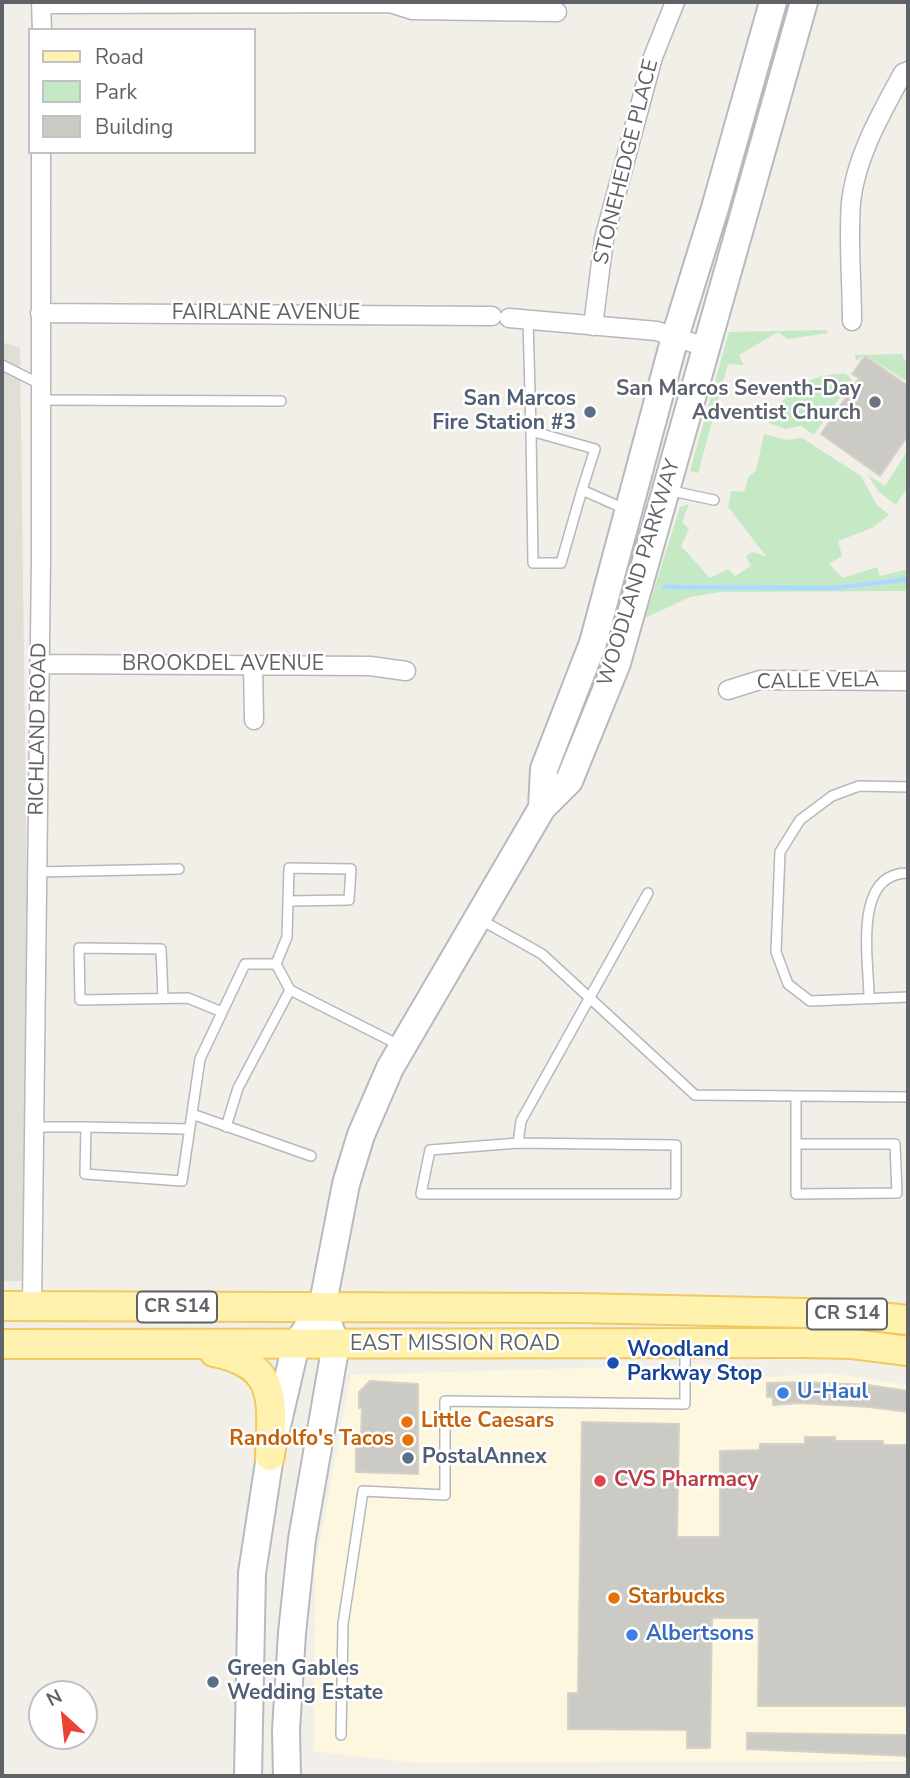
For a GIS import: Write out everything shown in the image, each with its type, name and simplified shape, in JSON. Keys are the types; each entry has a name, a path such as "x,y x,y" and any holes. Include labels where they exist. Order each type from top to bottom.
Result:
{"main road":[{"name":"WOODLAND PARKWAY","path":"542,808 544,769 593,643 675,337 715,208 773,2"},
{"name":"WOODLAND PARKWAY","path":"248,1776 252,1573 270,1456 296,1345 322,1308 346,1184 361,1135 390,1068 542,808 569,781 617,663 804,2"},
{"name":"EAST MISSION ROAD","path":"2,1306 786,1312 850,1314 908,1320"},
{"path":"287,1776 286,1730 292,1633 302,1539 336,1344 322,1308"},
{"path":"548,1345 549,1337 554,1332 744,1324 786,1312"},
{"name":"EAST MISSION ROAD","path":"2,1344 839,1344 908,1351"},
{"path":"173,1344 231,1355 259,1371 272,1397 270,1456"}],"street":[{"name":"STONEHEDGE PLACE","path":"593,326 604,239 653,57 675,2"},
{"path":"41,28 41,3 390,3 557,12"},
{"path":"852,321 851,202 858,168 874,126 903,73 908,71"},
{"name":"RICHLAND ROAD","path":"32,1306 41,154"},
{"name":"FAIRLANE AVENUE","path":"40,313 500,317 657,331 705,347"},
{"name":"BROOKDEL AVENUE","path":"39,664 370,666 406,671"},
{"path":"253,665 254,720"},
{"name":"CALLE VELA","path":"728,690 760,680 908,681"}],"lane":[{"path":"528,319 533,563 561,563 595,449 531,432"},
{"path":"2,365 40,392 188,404 281,401"},
{"path":"582,489 629,510"},
{"path":"665,490 714,500"},
{"path":"908,787 859,786 832,796 800,820 780,852 776,952 788,984 810,1001 908,997"},
{"path":"289,901 349,901 351,869 289,868 287,937 276,964 289,990 403,1046"},
{"path":"37,872 179,869"},
{"path":"869,998 868,904 877,886 901,873 908,873"},
{"path":"518,1143 521,1121 648,892"},
{"path":"479,919 542,954 695,1095 908,1097"},
{"path":"163,998 161,949 79,948 80,1000 188,998 222,1012"},
{"path":"86,1127 85,1174 181,1181 200,1059 245,964 276,964"},
{"path":"226,1127 238,1088 289,990"},
{"path":"796,1096 796,1144 796,1194 897,1193 895,1144 796,1144"},
{"path":"191,1114 311,1156"},
{"path":"34,1128 189,1129"},
{"path":"518,1143 676,1145 676,1194 421,1194 430,1150 518,1143"},
{"path":"341,1735 344,1624 363,1491 445,1495 445,1401 685,1404 685,1343"}],"shaded area":[{"path":"2,342 20,348 32,1281 2,1281"},
{"path":"709,1364 710,1381 830,1373 908,1385 908,1761 414,1763 314,1751 315,1568 351,1375"}],"green space":[{"path":"827,330 828,333 787,339 778,332 739,355 744,365 728,364 698,473 690,471 729,332"},
{"path":"902,354 908,367 908,382 865,355 856,361 855,355"},
{"path":"846,374 852,380 814,435 801,426 785,429 769,423 781,403 796,388 814,379"},
{"path":"764,434 786,440 802,438 861,476 877,505 889,515 872,528 838,541 842,556 829,564 843,578 877,567 880,576 908,569 908,591 720,592 690,597 645,618 680,507 689,504 682,522 689,529 681,546 710,578 728,569 735,576 751,566 746,556 752,552 766,556 728,507 731,491 744,492 749,476 756,471"},
{"path":"908,450 908,486 896,505 878,491 868,475 885,486"}],"building":[{"name":"San Marcos Seventh-Day Adventist Church","path":"865,356 908,386 908,435 880,476 821,434 859,378 852,374"},
{"path":"370,1381 418,1384 418,1474 356,1472 356,1437 361,1436 362,1408 359,1408 359,1392"},
{"path":"767,1383 868,1385 908,1391 908,1412 800,1403 773,1405 773,1397 767,1397"},
{"path":"582,1422 679,1424 677,1537 720,1537 720,1451 760,1450 760,1444 805,1444 805,1437 835,1437 835,1441 883,1441 883,1445 908,1445 908,1706 758,1706 759,1618 712,1618 710,1748 687,1748 687,1730 568,1729 568,1693 578,1693"},
{"path":"747,1733 908,1735 908,1756 747,1749"}],"waterway":[{"path":"664,587 835,588 908,579"}],"place":[{"name":"San Marcos Seventh-Day Adventist Church","path":"875,402"},
{"name":"San Marcos Fire Station #3","path":"590,412"},
{"name":"Woodland Parkway Stop","path":"613,1363"},
{"name":"U-Haul","path":"783,1393"},
{"name":"Little Caesars","path":"407,1422"},
{"name":"Randolfo's Tacos","path":"408,1440"},
{"name":"PostalAnnex","path":"408,1458"},
{"name":"CVS Pharmacy","path":"600,1481"},
{"name":"Starbucks","path":"614,1598"},
{"name":"Albertsons","path":"632,1635"},
{"name":"Green Gables Wedding Estate","path":"213,1682"}]}
